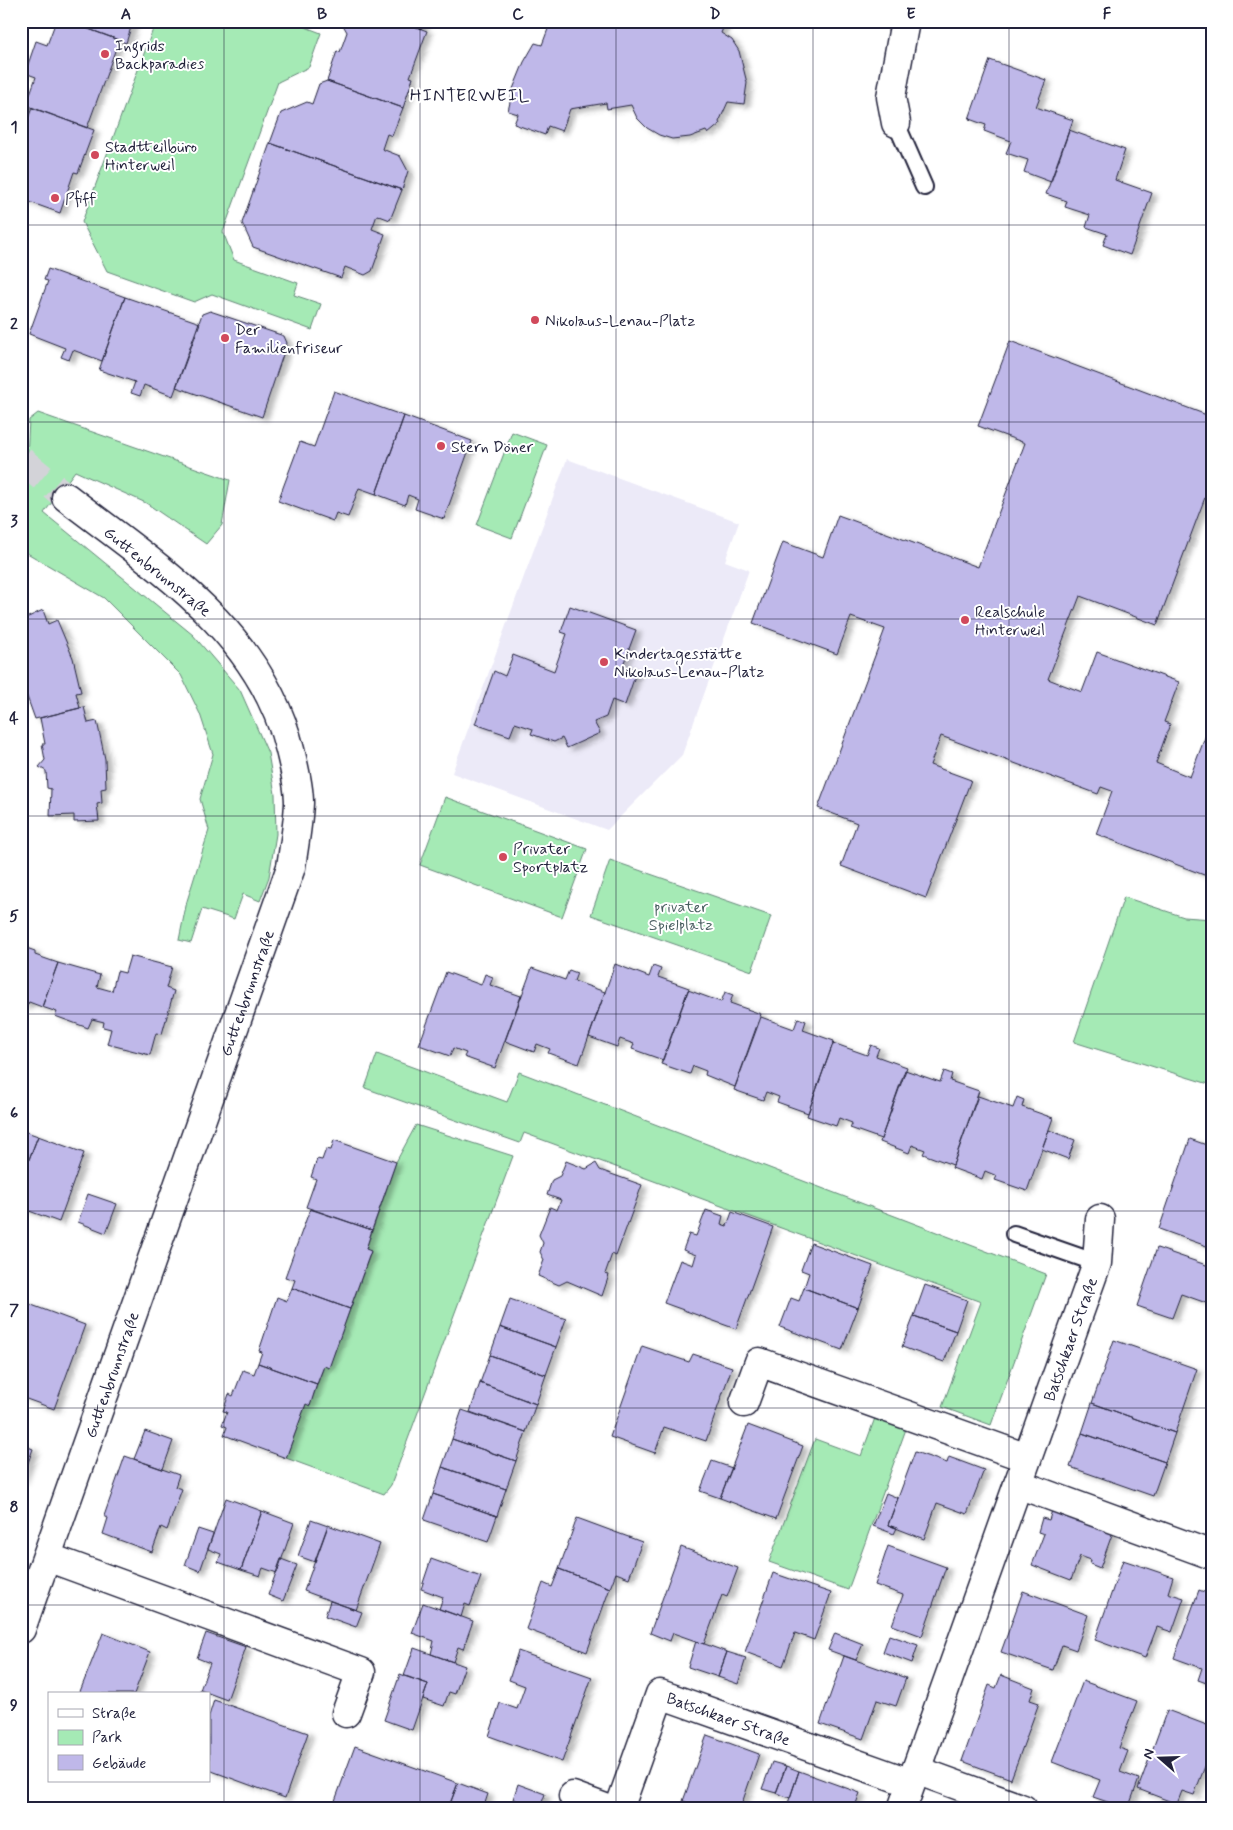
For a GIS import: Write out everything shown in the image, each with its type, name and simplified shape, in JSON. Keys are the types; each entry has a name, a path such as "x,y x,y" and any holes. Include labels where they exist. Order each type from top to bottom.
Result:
{"street":[{"path":"896,122 891,96 905,21"},
{"name":"Guttenbrunnstraße","path":"21,1628 291,867 299,802 295,770 285,728 273,701 248,658 220,622 188,592 66,497"},
{"name":"Batschkaer Straße","path":"902,1809 1097,1263 1100,1219"},
{"path":"744,1403 759,1362 1027,1458"},
{"path":"1018,1484 1212,1555"},
{"path":"47,1557 361,1672 346,1713"},
{"name":"Batschkaer Straße","path":"619,1809 660,1694 914,1777 1023,1809"},
{"path":"573,1796 608,1809"}],"lane":[{"path":"896,122 924,187"},
{"path":"1014,1234 1097,1263"}],"shaded area":[{"name":"Kindertagesstätte Nikolaus-Lenau-Platz","path":"567,459 739,522 725,561 749,570 682,755 607,830 452,773"}],"green space":[{"path":"156,21 290,21 321,33 309,67 278,82 223,232 234,260 298,283 294,295 321,304 312,330 212,294 194,302 107,271 82,222"},
{"path":"38,413 230,480 222,525 206,544 146,503 75,471 44,513 193,635 240,690 268,753 275,794 276,834 269,877 260,901 243,894 234,919 202,909 191,943 179,940 187,901 209,830 200,799 213,754 200,714 181,675 104,598 22,550 29,420"},
{"path":"512,432 547,445 512,538 477,525"},
{"name":"Privater Sportplatz","path":"445,797 587,849 562,917 420,865"},
{"name":"privater Spielplatz","path":"610,860 771,916 752,971 591,915"},
{"path":"1124,897 1184,917 1212,919 1212,1085 1074,1042"},
{"path":"377,1054 507,1102 519,1072 1046,1274 991,1425 942,1407 981,1302 524,1133 520,1143 365,1088"},
{"path":"416,1125 513,1156 391,1485 384,1494 286,1458 306,1404 310,1405 324,1366 329,1367 371,1252 366,1249 396,1162"},
{"path":"875,1418 906,1429 848,1590 769,1562 815,1439 861,1456"}],"building":[{"path":"56,21 67,21 119,40 87,128 26,105 36,77 25,73 36,41 47,45"},
{"path":"67,21 133,21 126,43"},
{"path":"351,21 401,21 427,31 410,77 413,78 403,108 327,81 337,51 340,52 347,32 343,25"},
{"path":"401,21 424,21 421,29"},
{"path":"551,21 726,21 721,33 732,40 739,51 747,83 744,104 728,102 719,122 720,124 708,134 706,131 690,137 672,139 659,135 647,128 637,118 631,105 607,109 606,103 570,109 562,131 548,126 545,135 514,124 518,114 508,111 513,89 524,62 535,43 542,45"},
{"path":"990,60 1046,80 1036,107 1073,120 1051,182 1024,172 1028,160 1006,153 1011,141 984,131 986,125 969,119"},
{"path":"327,81 403,108 392,136 387,134 382,149 400,156 408,171 402,190 270,143 281,113 307,102 312,104 319,84"},
{"path":"32,108 94,130 78,173 74,172 60,213 21,199 21,137"},
{"path":"1069,130 1125,150 1115,180 1152,193 1130,255 1103,245 1107,234 1086,227 1090,215 1065,207 1067,201 1046,194"},
{"path":"270,143 402,190 390,220 377,215 372,229 385,234 372,271 365,275 345,267 341,278 253,247 242,223"},
{"path":"1212,255 1212,269 1207,268"},
{"path":"48,269 125,297 102,361 73,350 69,360 61,357 65,348 29,334 48,281 44,280"},
{"path":"125,297 200,323 173,396 144,385 140,396 131,393 135,382 99,370"},
{"path":"210,311 284,336 287,343 262,417 176,387 202,314"},
{"name":"Realschule Hinterweil","path":"1010,341 1212,417 1212,479 1157,625 1080,596 1048,679 1082,692 1097,652 1179,682 1164,722 1170,724 1156,763 1190,777 1212,719 1212,878 1096,834 1112,791 1101,787 1098,794 941,736 930,765 971,780 926,898 841,866 857,823 818,808 885,629 851,617 837,654 753,623 783,542 823,557 838,515 978,567 1025,443 978,426"},
{"path":"334,391 404,416 376,494 359,488 348,517 336,513 333,521 278,501 300,442 314,447"},
{"path":"404,416 472,441 444,519 415,509 418,499 408,495 405,505 376,494"},
{"path":"570,606 636,630 623,665 637,670 625,705 612,700 606,717 594,722 600,733 567,748 562,738 554,742 531,734 533,729 515,723 510,736 475,724 494,671 505,676 513,655 554,671 567,634 561,632"},
{"path":"43,610 48,624 57,620 73,658 81,692 76,693 80,708 35,719 21,680 21,615 24,619"},
{"path":"84,707 88,723 97,721 105,759 106,788 101,789 102,803 97,804 99,821 74,822 74,815 50,816 51,789 47,788 46,771 39,767 45,760 42,744 45,744 40,718"},
{"path":"21,946 35,951 35,955 58,963 42,1007 29,1002 26,1007 21,1005"},
{"path":"130,956 172,967 166,988 174,991 162,1034 156,1033 150,1055 107,1044 111,1029 103,1027 104,1022 92,1019 88,1028 55,1016 57,1012 42,1007 58,963 100,975 97,987 112,991 117,971 125,973"},
{"path":"615,964 649,977 653,966 661,969 658,977 689,988 663,1060 632,1049 634,1044 620,1039 617,1047 589,1037"},
{"path":"532,968 565,980 569,970 577,973 574,981 605,992 579,1064 548,1053 550,1049 537,1044 534,1052 505,1041"},
{"path":"446,972 481,985 485,974 493,977 490,985 521,996 495,1068 464,1057 466,1053 453,1048 450,1056 419,1045"},
{"path":"688,990 721,1002 725,992 733,995 730,1003 761,1014 735,1087 705,1075 706,1071 693,1066 690,1074 661,1064"},
{"path":"761,1017 794,1029 798,1018 806,1021 803,1030 834,1041 808,1113 777,1102 779,1097 766,1092 763,1100 734,1090"},
{"path":"833,1043 867,1055 871,1045 879,1048 876,1056 907,1067 881,1139 850,1128 852,1123 839,1118 836,1126 807,1116"},
{"path":"905,1070 940,1082 944,1071 952,1074 950,1081 979,1091 953,1165 923,1154 925,1150 912,1145 909,1153 880,1142"},
{"path":"978,1096 1013,1108 1017,1097 1024,1100 1022,1107 1053,1118 1027,1191 995,1180 997,1176 985,1171 982,1179 952,1168"},
{"path":"21,1130 38,1136 21,1180"},
{"path":"1049,1130 1075,1140 1068,1159 1042,1149"},
{"path":"38,1136 84,1153 59,1222 21,1208 21,1180"},
{"path":"1190,1139 1212,1147 1212,1248 1159,1229"},
{"path":"334,1140 396,1162 372,1230 306,1207 316,1179 311,1177 317,1159 322,1160 326,1149 331,1150"},
{"path":"566,1161 586,1169 596,1163 600,1170 642,1185 616,1256 612,1254 605,1274 609,1275 602,1296 567,1281 559,1285 538,1276 544,1260 540,1252 543,1243 539,1235 550,1207 557,1210 561,1200 547,1195 552,1180 560,1176"},
{"path":"88,1194 117,1204 106,1233 78,1222"},
{"path":"310,1209 372,1230 366,1249 371,1251 350,1309 292,1288 295,1280 285,1277"},
{"path":"706,1210 723,1216 721,1224 727,1226 732,1212 773,1227 736,1329 664,1303 680,1260 693,1265 696,1255 683,1250 689,1234 696,1236"},
{"path":"811,1243 873,1266 858,1308 804,1288 809,1273 801,1270"},
{"path":"1157,1248 1212,1267 1212,1297 1209,1304 1181,1294 1172,1318 1137,1306"},
{"path":"925,1285 967,1300 956,1331 914,1316"},
{"path":"292,1288 350,1309 329,1368 324,1366 317,1384 258,1363 262,1352 259,1351 277,1297 287,1301"},
{"path":"804,1288 858,1308 842,1350 780,1327 791,1298 799,1301"},
{"path":"510,1299 566,1319 556,1347 500,1327"},
{"path":"21,1301 85,1325 54,1409 21,1397"},
{"path":"914,1316 956,1331 944,1362 902,1347"},
{"path":"500,1327 556,1347 546,1375 490,1355"},
{"path":"1114,1340 1197,1369 1175,1433 1092,1403"},
{"path":"642,1346 689,1362 693,1354 732,1367 706,1441 664,1427 655,1453 610,1437"},
{"path":"490,1355 546,1375 536,1404 480,1383"},
{"path":"258,1363 317,1384 310,1406 306,1404 286,1458 224,1435 227,1427 222,1425 227,1412 223,1411 229,1394 233,1396 243,1370 254,1374"},
{"path":"480,1383 536,1404 526,1432 470,1412"},
{"path":"1092,1403 1175,1433 1165,1462 1082,1433"},
{"path":"462,1410 526,1432 516,1461 452,1439"},
{"path":"748,1425 803,1446 776,1519 720,1498"},
{"path":"145,1431 173,1441 163,1469 134,1459"},
{"path":"1082,1433 1165,1462 1153,1496 1070,1467"},
{"path":"452,1439 516,1461 506,1489 442,1467"},
{"path":"21,1444 33,1449 21,1482"},
{"path":"915,1452 947,1463 949,1457 984,1470 967,1514 937,1503 924,1539 888,1525"},
{"path":"125,1456 179,1475 175,1487 182,1489 167,1530 161,1527 152,1552 103,1534 108,1518 104,1516"},
{"path":"712,1461 732,1468 720,1498 700,1491"},
{"path":"442,1467 506,1489 497,1516 433,1494"},
{"path":"1212,1484 1212,1498 1208,1496"},
{"path":"886,1493 898,1498 888,1525 897,1528 894,1534 873,1526"},
{"path":"433,1494 497,1516 488,1542 424,1520"},
{"path":"226,1498 262,1511 241,1570 218,1562 221,1554 208,1549"},
{"path":"1053,1507 1114,1529 1100,1568 1090,1564 1091,1560 1080,1556 1071,1580 1032,1565 1044,1534 1038,1532 1042,1518 1049,1520"},
{"path":"262,1511 294,1523 277,1573 263,1568 260,1576 241,1570"},
{"path":"577,1518 642,1542 629,1578 616,1573 610,1588 559,1569"},
{"path":"311,1520 328,1526 315,1562 298,1556"},
{"path":"328,1525 380,1544 356,1610 304,1591"},
{"path":"198,1529 213,1534 200,1571 185,1565"},
{"path":"888,1546 946,1567 922,1636 892,1625 903,1595 875,1585"},
{"path":"681,1547 738,1568 727,1597 722,1595 704,1644 673,1633 670,1641 650,1633"},
{"path":"281,1559 297,1565 283,1601 268,1595"},
{"path":"431,1559 481,1577 470,1606 465,1604 461,1617 439,1609 443,1597 421,1589"},
{"path":"1123,1560 1173,1577 1168,1593 1184,1598 1172,1632 1157,1627 1145,1658 1095,1640"},
{"path":"559,1569 610,1588 587,1652 526,1629 543,1583 552,1587"},
{"path":"773,1573 831,1593 814,1640 795,1633 783,1666 745,1652"},
{"path":"1199,1590 1212,1595 1212,1685 1198,1680 1202,1668 1174,1658"},
{"path":"1023,1591 1088,1615 1076,1650 1062,1645 1053,1670 1001,1652"},
{"path":"330,1601 362,1612 356,1627 325,1616"},
{"path":"423,1603 473,1621 463,1649 458,1647 453,1662 431,1654 434,1641 412,1633"},
{"path":"103,1633 150,1652 135,1692 80,1692"},
{"path":"206,1633 246,1647 227,1700 210,1694 210,1692 200,1690 210,1663 197,1658"},
{"path":"835,1633 863,1644 856,1660 828,1650"},
{"path":"889,1635 918,1645 912,1663 883,1652"},
{"path":"696,1641 727,1652 718,1677 688,1667"},
{"path":"414,1648 465,1666 455,1694 449,1692 444,1706 423,1699 428,1684 404,1676"},
{"path":"518,1651 592,1677 562,1762 489,1736 500,1703 517,1709 525,1686 509,1680"},
{"path":"727,1652 746,1658 738,1684 718,1677"},
{"path":"844,1656 906,1678 896,1706 877,1700 863,1739 820,1724"},
{"path":"400,1674 428,1684 412,1730 384,1720"},
{"path":"1001,1675 1034,1688 1030,1700 1039,1703 1011,1779 962,1761 989,1685 996,1688"},
{"path":"1083,1681 1137,1701 1119,1748 1128,1751 1120,1772 1139,1779 1128,1809 1093,1797 1100,1780 1052,1762"},
{"path":"214,1700 308,1733 285,1798 210,1770 210,1713"},
{"path":"1167,1710 1212,1727 1212,1748 1194,1795 1182,1791 1177,1804 1138,1789"},
{"path":"707,1735 759,1754 740,1809 705,1809 683,1801"},
{"path":"355,1746 458,1783 448,1809 332,1809"},
{"path":"772,1762 786,1766 776,1793 762,1789"},
{"path":"786,1766 799,1771 790,1798 776,1793"},
{"path":"799,1771 860,1793 854,1809 786,1809"},
{"path":"458,1783 488,1794 483,1809 448,1809"},
{"path":"518,1784 545,1794 540,1808 513,1799"}],"tunnel":[{"path":"21,460 66,497"}],"place":[{"name":"Ingrids Backparadies","path":"105,54"},
{"name":"Stadtteilbüro Hinterweil","path":"95,155"},
{"name":"Pfiff","path":"55,198"},
{"name":"Nikolaus-Lenau-Platz","path":"535,320"},
{"name":"Der Familienfriseur","path":"225,338"},
{"name":"Stern Döner","path":"441,446"},
{"name":"Realschule Hinterweil","path":"965,620"},
{"name":"Kindertagesstätte Nikolaus-Lenau-Platz","path":"604,662"},
{"name":"Privater Sportplatz","path":"503,857"}],"district":[{"name":"HINTERWEIL","path":"470,95"}]}
